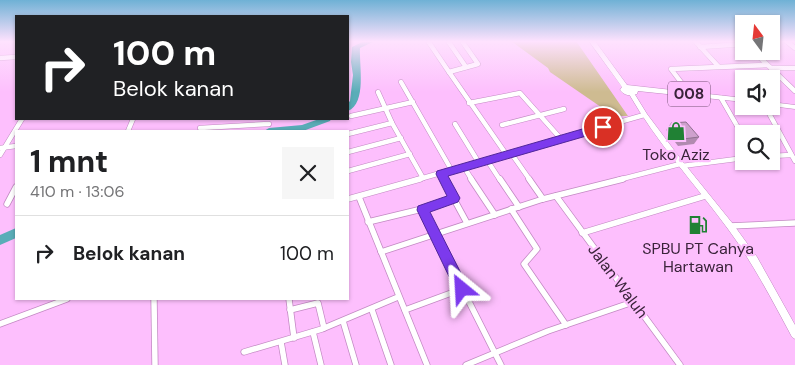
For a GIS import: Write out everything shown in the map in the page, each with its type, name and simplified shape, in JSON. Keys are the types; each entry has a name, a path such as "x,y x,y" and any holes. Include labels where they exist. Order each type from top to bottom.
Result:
{"street":[{"path":"439,58 469,103 543,199"},
{"path":"460,58 466,67"},
{"path":"448,72 478,63 474,58"},
{"path":"604,58 625,87 623,89 625,92 633,92 644,115 680,165 730,226 768,282 795,334"},
{"path":"710,58 718,66"},
{"path":"762,60 795,91"},
{"path":"690,94 671,70 718,66 795,68"},
{"path":"401,82 452,171"},
{"path":"378,92 392,122 423,178"},
{"path":"469,103 519,92 561,139"},
{"name":"008","path":"633,92 690,94 735,99"},
{"path":"722,98 737,125"},
{"path":"351,116 413,102"},
{"path":"780,105 795,107"},
{"path":"502,125 564,109"},
{"path":"349,199 644,115"},
{"path":"770,115 795,161"},
{"path":"0,155 2,148 21,120"},
{"path":"349,134 392,122"},
{"path":"200,128 269,123"},
{"path":"455,124 479,163"},
{"path":"349,152 401,138"},
{"path":"2,148 15,146"},
{"path":"349,171 410,154"},
{"path":"780,156 791,155"},
{"path":"381,252 543,199 680,165 735,159"},
{"path":"487,160 519,207"},
{"path":"464,167 494,215"},
{"path":"441,174 467,223"},
{"path":"7,204 15,189"},
{"name":"Jalan Waluh","path":"556,196 680,365"},
{"path":"582,233 705,196"},
{"path":"359,197 398,298 405,310 427,365"},
{"path":"368,222 422,210 454,198"},
{"path":"511,209 536,246 536,250 524,264 566,325"},
{"path":"422,210 501,365"},
{"path":"730,226 768,222 795,223"},
{"path":"405,310 462,289"},
{"path":"244,352 313,332 398,298"},
{"path":"0,324 64,300"},
{"path":"154,300 155,365"},
{"path":"289,300 294,338"},
{"path":"466,365 566,325 633,302"},
{"path":"290,310 318,303 324,328"},
{"path":"372,310 391,365"},
{"path":"343,321 356,365"},
{"path":"313,332 321,365"},
{"path":"281,342 284,365"}],"shaded area":[{"path":"534,58 588,58 628,116 614,116 550,72 548,68"}],"building":[{"path":"686,122 699,137 683,139 671,123"}],"waterway":[{"path":"349,107 354,102 357,75 355,58"},
{"path":"280,130 303,128 324,120"},
{"path":"0,240 15,233"}],"place":[{"name":"Toko Aziz","path":"676,131"},
{"name":"SPBU PT Cahya Hartawan","path":"698,225"}],"route":[{"path":"462,289 422,210 454,198 441,174 603,127"}]}
